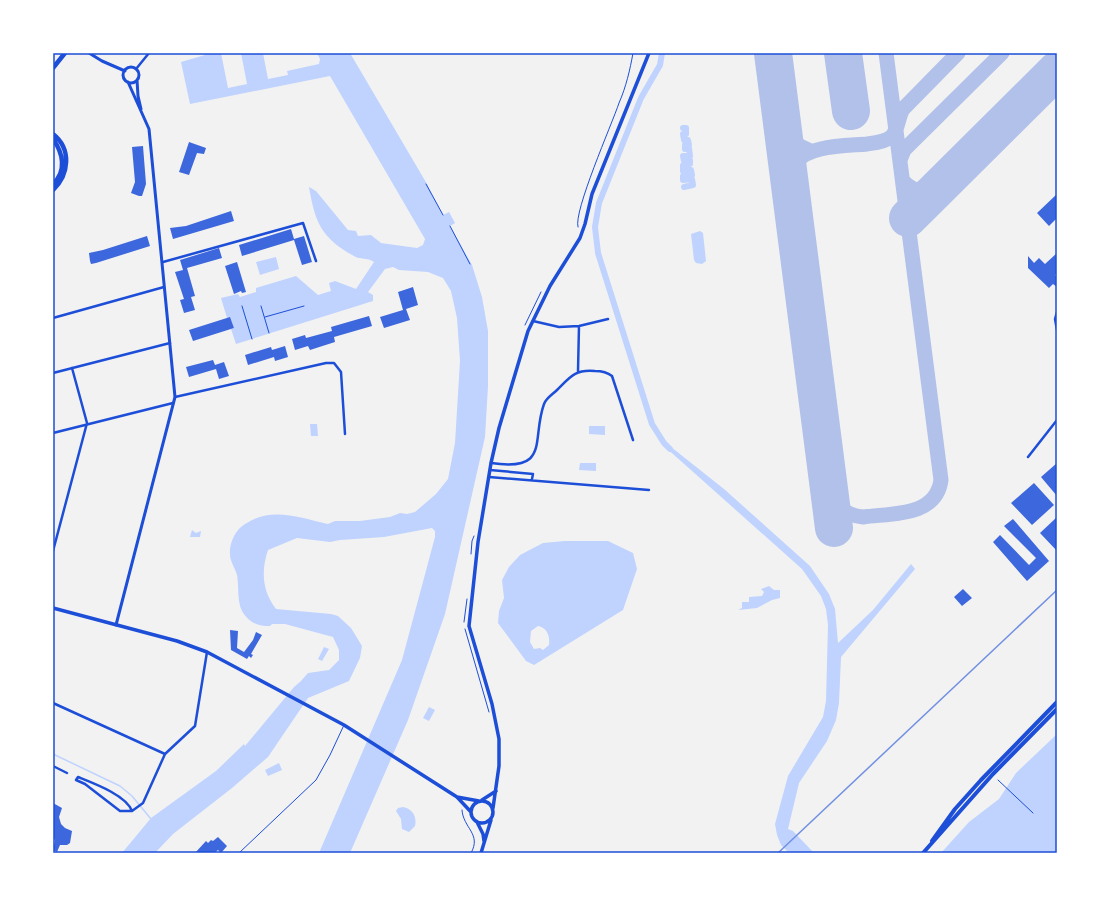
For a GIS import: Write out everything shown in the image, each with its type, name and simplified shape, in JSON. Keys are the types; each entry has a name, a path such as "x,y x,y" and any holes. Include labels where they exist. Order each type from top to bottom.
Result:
{"highway":[{"path":"53,68 65,53"},
{"path":"53,134 62,144 66,154 67,164 58,186 53,190"},
{"path":"53,139 62,155 61,173 53,184"}],"main road":[{"path":"481,853 494,814 493,808 500,758 499,739 492,704 469,626 478,542 488,477 499,428 533,320 550,286 580,238 592,194 648,53"},
{"path":"53,608 176,641 206,652 310,706 362,736 457,797 471,812 472,817 483,834 485,844"},
{"path":"923,853 952,813 981,780 1057,702"},
{"path":"931,843 939,837 993,774 1057,709"},
{"path":"471,812 474,805 496,791"},
{"path":"457,797 489,802 493,808"},
{"path":"476,822 482,823 491,820"}],"street":[{"path":"89,53 102,61 125,71"},
{"path":"136,69 149,53"},
{"path":"125,71 131,68 136,69"},
{"path":"136,69 139,75 137,80 138,96 143,114"},
{"path":"116,625 175,397 149,129 128,82 124,78 125,71"},
{"path":"128,82 133,83 137,80"},
{"path":"162,262 303,223 316,261"},
{"path":"53,318 165,287"},
{"path":"1057,312 1055,319 1057,330"},
{"path":"533,320 559,327 579,326 608,319"},
{"path":"578,371 579,326"},
{"path":"53,373 170,343"},
{"path":"175,397 326,363 334,363 341,372 345,434"},
{"path":"53,550 87,423 72,368"},
{"path":"491,463 510,465 518,464 534,455 537,448 544,404 575,373 583,370 601,371 612,376 633,440"},
{"path":"53,433 87,423 173,403"},
{"path":"1028,457 1057,420"},
{"path":"490,470 533,474 532,479"},
{"path":"488,477 532,479 649,490"},
{"path":"132,811 125,801 99,786 78,777 76,780 85,784 120,811 132,811 143,803 165,754 195,726 206,652"},
{"path":"53,703 165,754"},
{"path":"53,766 67,773"}],"lane":[{"path":"239,853 316,780 344,725"}],"path":[{"path":"578,232 577,224 581,204 620,103 633,53"},
{"path":"426,184 443,215"},
{"path":"450,226 470,264"},
{"path":"524,329 542,291"},
{"path":"242,306 252,339"},
{"path":"261,306 270,334"},
{"path":"265,318 304,306"},
{"path":"472,558 472,541 475,534"},
{"path":"467,595 464,613 466,636 489,714"},
{"path":"998,780 1033,813"},
{"path":"462,808 464,821 475,839 471,853"}],"water":[{"path":"205,53 221,53 228,88 247,84 241,53 263,53 268,79 288,75 287,71 319,64 320,59 317,53 350,53 427,184 443,215 449,212 455,223 450,226 472,265 482,297 488,331 488,386 485,437 445,614 408,720 350,853 319,853 402,660 435,537 435,531 432,528 384,537 330,542 297,538 268,550 264,566 264,581 265,588 271,602 276,609 331,614 338,616 351,628 362,646 360,658 349,681 308,698 268,757 232,788 173,834 155,853 122,853 151,818 216,771 244,744 245,746 294,687 308,673 329,670 339,660 339,650 333,637 285,624 272,624 270,626 254,623 245,615 240,607 237,575 230,555 231,543 238,530 251,520 262,516 294,516 328,524 335,521 360,521 390,517 400,513 407,514 415,512 436,494 448,479 455,443 460,361 457,318 451,291 443,278 428,272 399,270 393,267 385,269 368,292 373,295 373,301 236,344 231,329 234,328 230,318 227,318 221,298 238,294 240,297 256,292 256,288 296,276 318,295 331,291 329,283 335,281 356,289 374,262 354,256 334,243 327,235 321,228 317,219 309,187 316,191 348,230 356,231 358,236 371,235 381,243 417,248 423,245 425,239 330,76 190,104 181,62 205,55"},
{"path":"700,231 703,233 706,261 702,264 696,263 694,260 691,234"},
{"path":"276,257 279,269 260,275 256,262"},
{"path":"310,424 317,424 318,436 311,436"},
{"path":"589,426 605,426 605,435 589,434"},
{"path":"664,443 666,443 724,489 810,566 829,594 835,609 838,643 873,610 911,564 915,569 841,657 839,703 836,720 827,741 799,783 788,829 793,831 814,853 789,853 781,845 775,824 788,776 823,717 826,701 828,625 826,609 821,596 802,569 664,446"},
{"path":"580,463 596,463 596,471 579,470"},
{"path":"192,530 196,533 201,531 200,537 190,537"},
{"path":"565,541 608,541 633,553 637,569 623,610 534,665 526,661 498,623 499,611 504,598 502,580 509,567 520,555 543,543","holes":["538,626 548,633 549,639 549,645 543,650 540,648 534,649 530,642 531,631"]},
{"path":"769,586 774,590 780,590 780,598 772,600 757,608 738,610 742,608 742,602 749,602 749,597 762,596 764,592 761,589"},
{"path":"324,647 329,649 322,661 318,659"},
{"path":"429,707 435,710 429,721 423,718"},
{"path":"1057,734 1057,853 941,853 969,822 999,799 1016,773"},
{"path":"279,763 282,770 268,776 265,770"},
{"path":"403,807 412,812 415,817 415,826 409,832 402,829 401,819 396,811 398,808"}],"building":[{"path":"189,142 206,148 204,154 197,153 189,175 179,172"},
{"path":"143,146 146,184 142,196 139,196 131,193 135,182 132,147"},
{"path":"1057,194 1057,218 1049,226 1037,213"},
{"path":"231,211 234,221 173,239 170,228 186,226"},
{"path":"291,229 294,239 304,236 312,262 302,265 294,240 242,256 239,245"},
{"path":"147,236 150,246 91,264 89,253"},
{"path":"219,248 222,258 187,268 195,296 191,297 195,310 184,313 180,300 184,299 175,272 183,270 180,260"},
{"path":"1057,253 1057,273 1055,275 1057,277 1057,287 1053,284 1049,288 1028,268 1028,256 1034,263 1039,258 1045,264"},
{"path":"237,262 246,292 242,293 241,291 234,294 225,266"},
{"path":"413,287 418,305 406,309 410,320 384,328 380,317 403,310 398,292"},
{"path":"369,316 372,326 334,337 335,342 310,350 308,346 295,350 292,339 305,335 306,338 332,331 331,327"},
{"path":"230,317 234,328 193,341 189,330"},
{"path":"285,346 288,357 275,361 274,357 248,365 245,355 271,347 272,350"},
{"path":"213,360 215,365 224,362 229,376 219,379 216,369 189,377 186,367"},
{"path":"1057,463 1057,496 1041,477"},
{"path":"1034,483 1054,505 1032,525 1011,503"},
{"path":"1057,517 1057,551 1040,533"},
{"path":"1013,519 1049,561 1027,581 993,542 1000,535 1029,565 1036,558 1004,526"},
{"path":"963,589 972,598 962,606 954,597"},
{"path":"230,630 238,631 237,648 244,652 253,640 256,632 262,635 251,654 253,655 251,658 249,656 247,659 231,650"},
{"path":"53,803 62,808 59,817 61,824 65,828 72,831 70,843 67,845 60,845 57,852 53,850 55,841 53,835"},
{"path":"218,837 227,846 221,853 218,850 214,853 195,853 206,841 208,843"}],"waterway":[{"path":"662,53 660,65 641,98 599,203 595,227 598,253 652,424 664,443 670,449"},
{"path":"683,128 686,128 686,134 683,134 684,140 688,140 689,145 685,145 685,149 689,148 690,156 683,156 684,161 690,160 690,164 683,165 683,171 691,170 692,175 683,176 683,180 692,179 693,185 684,187"},
{"path":"53,754 120,786 132,796 151,819"}],"taxiway":[{"path":"828,484 833,497 844,511 863,517 911,511 922,507 931,501 937,492 941,480 886,53"},
{"path":"790,188 795,164 800,158 808,153 838,146 876,143 891,137 895,131 903,109 958,53"},
{"path":"900,160 904,150 1002,53"},
{"path":"782,125 787,134 794,141 801,147 811,151"},
{"path":"903,181 911,188 919,191 928,191 938,188"}],"runway":[{"path":"773,53 834,528"},
{"path":"843,53 851,111"},
{"path":"908,218 1057,70"}],"railway":[{"path":"778,853 1057,590"}]}
